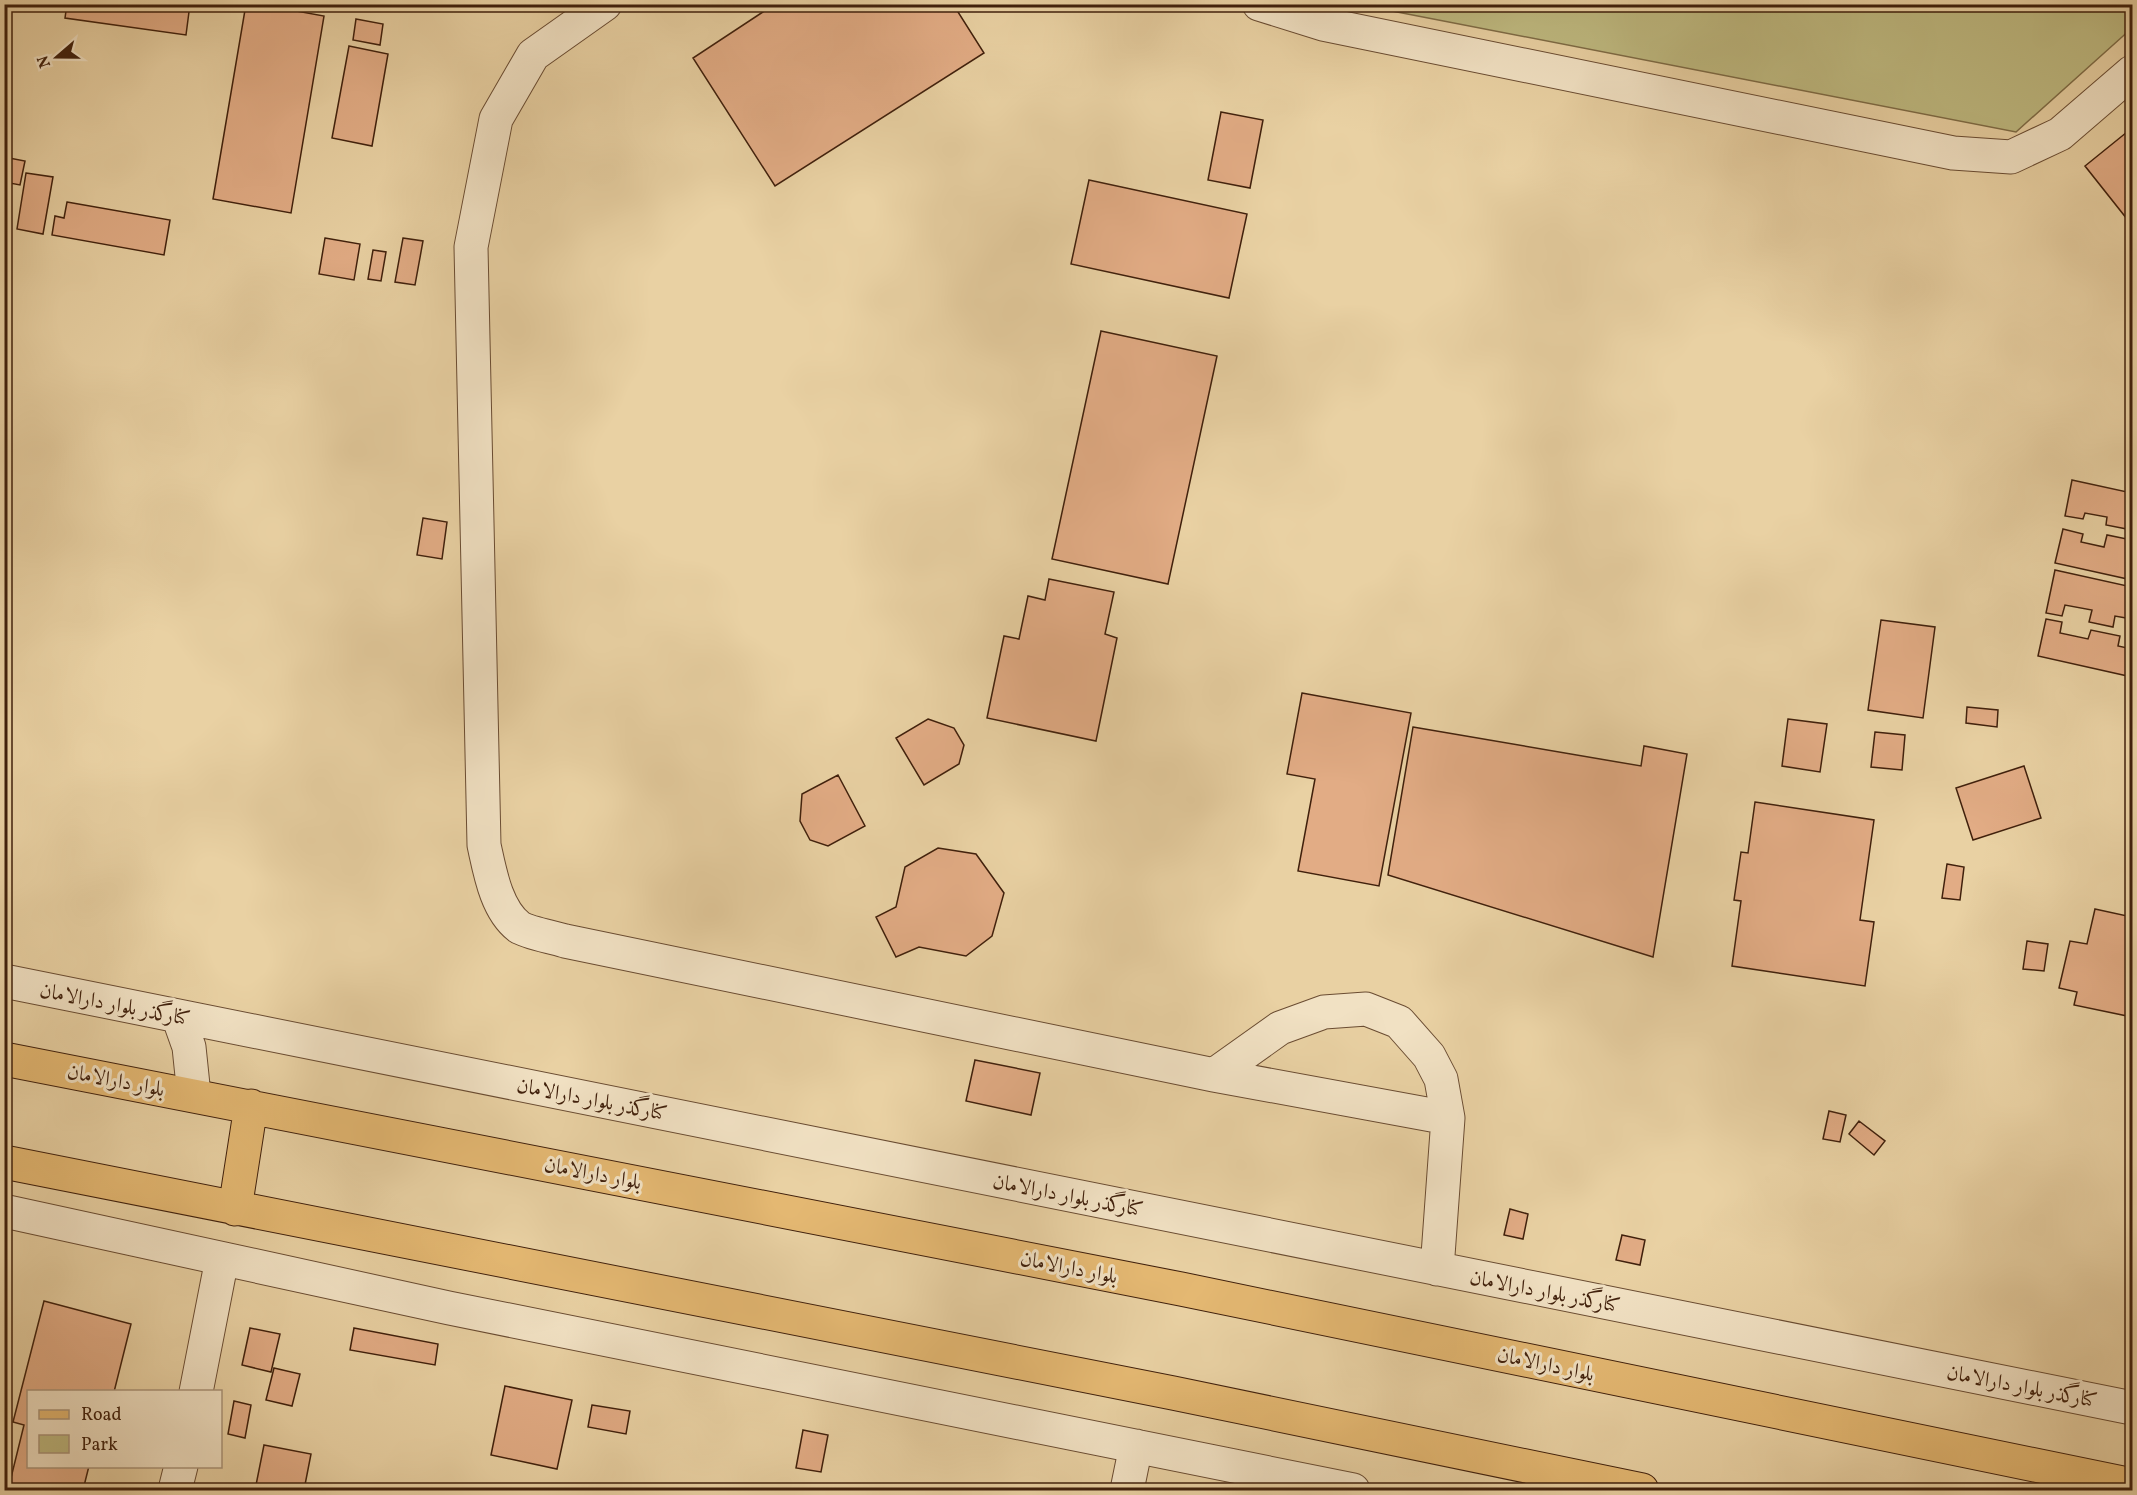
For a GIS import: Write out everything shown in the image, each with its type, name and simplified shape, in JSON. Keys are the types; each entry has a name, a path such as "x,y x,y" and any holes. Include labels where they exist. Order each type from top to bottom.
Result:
{"main road":[{"name":"بلوار دارالامان","path":"4,1059 1181,1289 2133,1485"},
{"path":"235,1209 251,1106"},
{"path":"4,1162 1173,1393 1642,1491"}],"street":[{"path":"605,4 533,55 496,119 471,247 484,845 501,905 520,928 565,941 1214,1075 1448,1118"},
{"path":"1259,4 1323,24 1953,153 2010,157 2060,135 2133,72"},
{"name":"کنارگذر بلوار دارالامان","path":"4,981 2133,1408"},
{"path":"1214,1075 1280,1028 1324,1012 1366,1009 1399,1022 1429,1056 1441,1079 1448,1118 1437,1269"},
{"path":"178,1016 189,1047 194,1095"},
{"path":"4,1211 449,1308 1353,1491"},
{"path":"196,1390 222,1259"},
{"path":"1127,1491 1136,1446"},
{"path":"176,1491 180,1468"}],"green space":[{"path":"2132,4 2132,28 2016,132 1361,5"}],"building":[{"path":"67,4 190,4 186,35 65,18"},
{"path":"246,4 258,4 324,16 291,213 213,199"},
{"path":"775,4 953,4 984,53 775,186 693,58"},
{"path":"356,19 383,24 380,45 353,40"},
{"path":"349,46 388,54 372,146 332,138"},
{"path":"1221,112 1263,120 1250,188 1208,180"},
{"path":"2132,128 2132,222 2131,224 2085,166"},
{"path":"4,157 25,161 20,185 4,182"},
{"path":"26,173 53,177 43,234 17,229"},
{"path":"1089,180 1247,214 1229,298 1071,264"},
{"path":"67,202 170,220 164,255 52,235 55,216 64,218"},
{"path":"325,238 360,244 354,280 319,274"},
{"path":"403,238 423,241 415,285 395,282"},
{"path":"373,250 386,252 381,281 368,279"},
{"path":"1101,331 1217,356 1168,584 1052,559"},
{"path":"2072,480 2132,493 2132,530 2106,525 2107,517 2085,513 2083,519 2065,516"},
{"path":"423,518 447,522 442,559 417,555"},
{"path":"2063,529 2083,534 2081,542 2104,547 2107,535 2132,540 2132,580 2055,563"},
{"path":"2055,570 2132,587 2132,619 2115,616 2113,627 2089,622 2092,610 2065,605 2062,616 2046,613"},
{"path":"1049,579 1114,592 1105,634 1117,638 1096,741 987,718 1004,636 1019,639 1028,596 1045,600"},
{"path":"2046,619 2062,622 2060,633 2088,639 2091,630 2120,636 2118,646 2132,649 2132,677 2038,656"},
{"path":"1881,620 1935,627 1923,718 1868,710"},
{"path":"1302,693 1411,713 1379,886 1298,871 1315,779 1287,774"},
{"path":"1967,707 1998,710 1997,727 1966,723"},
{"path":"928,719 954,728 964,745 959,764 924,785 896,738"},
{"path":"1788,719 1827,724 1820,772 1782,766"},
{"path":"1413,727 1641,766 1644,746 1687,754 1653,957 1388,875"},
{"path":"1875,732 1905,735 1902,770 1871,767"},
{"path":"2024,766 2041,818 1973,840 1956,788"},
{"path":"838,775 865,826 828,846 810,840 800,821 802,794"},
{"path":"1755,802 1874,820 1860,920 1874,922 1865,986 1732,966 1741,901 1734,900 1741,852 1748,853"},
{"path":"938,848 976,854 1004,893 992,936 966,956 919,947 896,957 876,917 896,907 905,867"},
{"path":"1947,864 1964,867 1960,900 1942,898"},
{"path":"2095,909 2132,917 2132,1017 2074,1005 2077,992 2059,988 2070,941 2087,944"},
{"path":"2027,941 2048,944 2044,971 2023,969"},
{"path":"975,1060 1040,1073 1031,1115 966,1101"},
{"path":"1829,1111 1846,1115 1840,1142 1823,1139"},
{"path":"1859,1121 1885,1141 1874,1155 1849,1134"},
{"path":"1510,1209 1528,1214 1523,1239 1504,1235"},
{"path":"1622,1235 1645,1240 1640,1265 1616,1260"},
{"path":"44,1301 131,1324 114,1390 27,1390 27,1468 88,1468 83,1490 8,1490 24,1425 13,1422"},
{"path":"250,1328 280,1334 271,1372 242,1365"},
{"path":"354,1328 438,1344 435,1365 350,1350"},
{"path":"274,1368 300,1374 292,1406 266,1400"},
{"path":"505,1386 572,1400 557,1469 491,1455"},
{"path":"234,1401 251,1405 245,1438 228,1434"},
{"path":"592,1405 630,1411 626,1434 588,1427"},
{"path":"803,1430 828,1435 821,1472 796,1468"},
{"path":"264,1445 311,1454 304,1490 255,1490"}]}
